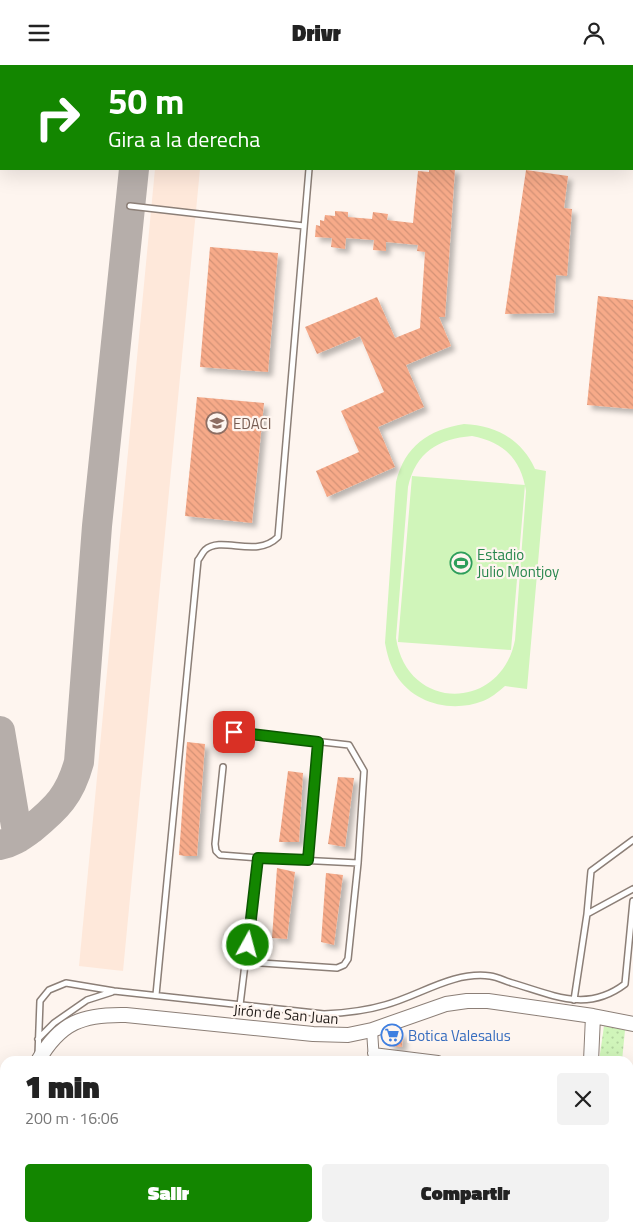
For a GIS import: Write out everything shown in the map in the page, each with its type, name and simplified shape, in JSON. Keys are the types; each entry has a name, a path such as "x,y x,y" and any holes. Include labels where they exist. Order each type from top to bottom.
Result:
{"street":[{"name":"Jirón de San Juan","path":"41,1056 47,1045 61,1031 81,1019 103,1015 126,1015 313,1034 348,1035 372,1030 446,1004 488,1001 633,1024"},
{"path":"591,1056 593,1017"},
{"path":"372,1030 373,1056"}],"lane":[{"path":"156,995 198,561 205,550 216,546 261,547 271,544 278,537 310,170"},
{"path":"130,206 304,226"},
{"path":"217,730 349,745 364,771 358,863 348,959 344,965 337,968 246,962"},
{"path":"308,860 318,742"},
{"path":"222,767 215,845 216,851 220,855 358,863"},
{"path":"574,1000 587,914 591,871 633,840"},
{"path":"240,1005 258,858"},
{"path":"587,914 633,889"},
{"path":"38,1056 40,1001 49,990 66,983 114,991 324,1015 359,1011 386,1005 451,980 474,976 491,976 574,1000 599,998 613,993 625,984 633,901"},
{"path":"38,1039 60,1018 87,1000 114,991"}],"shaded area":[{"path":"155,170 200,170 123,971 79,966"}],"green space":[{"path":"464,424 476,425 497,431 507,436 523,450 535,469 546,471 527,689 505,686 486,700 471,705 459,706 435,703 413,693 396,675 385,643 396,482 400,469 412,449 429,435","holes":["472,436 502,448 515,461 524,480 526,491 515,640 506,664 492,680 474,691 454,694 435,690 417,680 404,662 396,638 408,487 417,465 430,449 449,440"]},
{"name":"Estadio Julio Montjoy","path":"412,476 525,485 511,650 398,642"},
{"path":"604,1026 625,1030 622,1056 600,1056"}],"building":[{"path":"429,170 455,170 445,317 439,317 451,346 406,365 424,407 378,427 395,467 327,497 316,471 359,452 341,411 384,392 360,336 317,354 305,327 377,297 395,338 420,328 425,252 417,251 418,245 386,242 386,251 373,250 374,240 346,238 345,249 331,247 332,238 315,237 316,225 320,226 320,220 324,221 325,215 335,216 335,211 348,212 348,217 372,219 373,212 388,214 387,220 413,223 418,171 429,172"},
{"path":"526,170 568,176 564,208 572,209 567,276 556,275 554,313 505,314"},
{"path":"210,247 278,253 268,372 200,367"},
{"path":"598,296 633,300 633,409 587,405"},
{"path":"197,397 264,403 252,523 185,516"},
{"path":"187,742 205,744 197,856 179,855"},
{"path":"288,771 303,773 299,842 279,842"},
{"path":"338,777 354,778 345,847 328,844"},
{"path":"277,868 295,872 287,939 272,938"},
{"path":"326,873 343,875 334,945 321,942"},
{"path":"390,1033 403,1033 402,1047 389,1046"}],"taxiway":[{"path":"0,845 24,834 55,807 67,792 79,762 97,526 134,170"},
{"path":"0,731 18,838"}],"place":[{"name":"EDACI","path":"217,423"},
{"name":"Estadio Julio Montjoy","path":"461,563"},
{"name":"Botica Valesalus","path":"392,1035"}],"route":[{"path":"234,732 318,742 308,860 258,858 248,945"}]}
